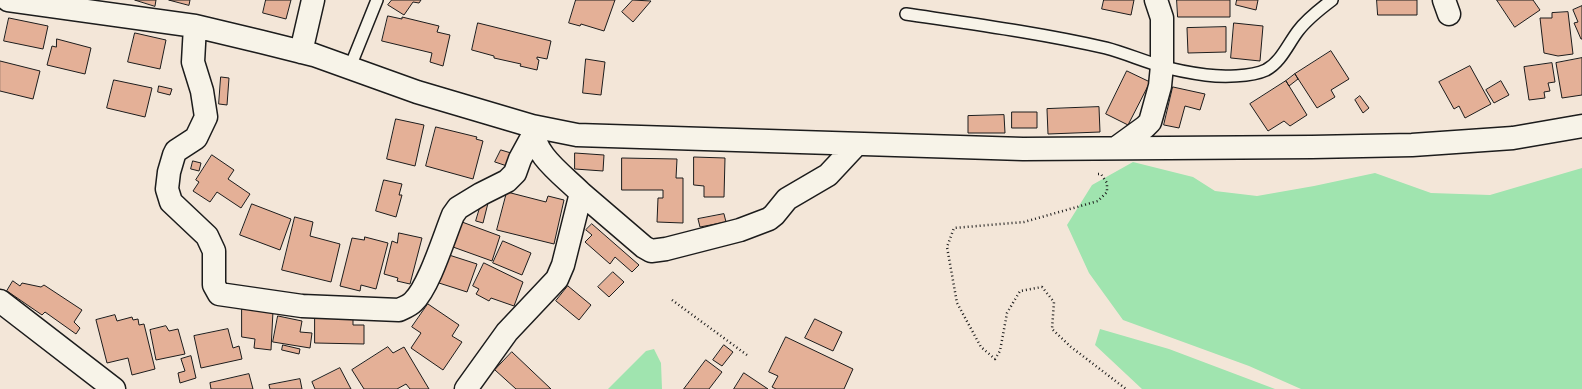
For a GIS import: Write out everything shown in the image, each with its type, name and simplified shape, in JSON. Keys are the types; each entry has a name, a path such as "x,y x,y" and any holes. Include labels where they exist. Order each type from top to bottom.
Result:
{"street":[{"path":"8,0 195,26 301,52 350,67 416,92 532,132 1023,149 1412,145 1513,138 1582,126"},
{"path":"301,52 313,0"},
{"path":"1116,148 1150,122 1160,86 1162,66 1162,18 1156,0"},
{"path":"195,26 193,62 202,91 206,117 196,138 176,151 169,172 167,189 172,202 207,236 214,251 214,285 219,294 302,306 399,310 412,303 423,288 453,215 458,208 507,181 515,173 532,132"},
{"path":"532,132 542,156 581,193 644,248 651,251 666,249 740,230 769,219 787,199 828,175 856,144"},
{"path":"466,389 507,332 557,279 563,265 581,193"},
{"path":"0,301 114,389"}],"lane":[{"path":"350,67 377,0"},
{"path":"906,14 1038,35 1108,49 1162,66 1220,77 1251,74 1265,70 1273,65 1298,30 1332,0"}],"path":[{"path":"1095,174 1101,174 1107,183 1107,192 1098,200 1024,222 954,228 947,247 957,303 981,347 995,359 1000,351 1007,313 1020,291 1042,286 1054,302 1052,329 1071,347 1126,389"},
{"path":"672,300 746,355"}],"green space":[{"path":"1133,162 1193,177 1215,191 1257,196 1375,173 1431,193 1490,195 1582,168 1582,389 1301,389 1249,366 1123,320 1089,273 1067,225 1092,185"},
{"path":"1100,329 1169,349 1275,389 1142,389 1095,345"},
{"path":"654,349 661,363 662,389 608,389 646,351"}],"building":[{"path":"135,0 156,0 155,6"},
{"path":"169,0 190,0 189,5"},
{"path":"266,0 291,0 286,19 263,13"},
{"path":"392,0 421,0 419,3 413,2 404,15 388,5"},
{"path":"576,0 615,0 604,31 581,24 580,26 569,23"},
{"path":"633,0 651,1 633,22 622,12"},
{"path":"1104,0 1134,0 1131,15 1102,9"},
{"path":"1177,0 1230,0 1230,17 1178,17"},
{"path":"1237,0 1258,0 1256,10 1236,5"},
{"path":"1377,0 1417,0 1417,15 1378,15"},
{"path":"1497,0 1533,0 1540,10 1515,27"},
{"path":"1582,6 1581,39 1574,23 1578,22 1573,10"},
{"path":"1568,12 1573,54 1558,56 1544,53 1540,18 1552,18 1552,13"},
{"path":"388,16 402,19 402,17 439,26 437,32 450,35 443,66 430,62 432,53 382,41"},
{"path":"9,18 48,26 43,49 4,41"},
{"path":"478,23 551,41 547,59 537,57 539,60 537,70 472,50"},
{"path":"1234,23 1263,26 1260,61 1231,58"},
{"path":"1226,27 1226,52 1188,53 1187,28"},
{"path":"135,33 166,40 160,69 128,62"},
{"path":"57,39 91,48 85,74 47,65 52,46 56,47"},
{"path":"1331,51 1349,79 1331,90 1335,97 1317,108 1295,74"},
{"path":"1582,58 1582,95 1562,98 1556,63"},
{"path":"586,59 605,62 601,95 583,93"},
{"path":"0,61 40,71 33,99 0,91"},
{"path":"1552,63 1555,82 1548,83 1550,91 1544,92 1545,98 1529,100 1524,67"},
{"path":"1470,66 1491,104 1465,118 1459,106 1454,109 1439,82"},
{"path":"1127,71 1150,82 1128,125 1106,114"},
{"path":"1295,74 1298,79 1289,86 1286,81"},
{"path":"221,77 229,78 227,105 219,104"},
{"path":"114,80 152,88 145,117 107,108"},
{"path":"1286,81 1307,115 1290,126 1284,121 1268,131 1250,104"},
{"path":"1501,81 1509,95 1494,103 1486,90"},
{"path":"159,86 172,89 170,95 158,92"},
{"path":"1173,87 1205,94 1200,110 1185,106 1179,128 1164,125"},
{"path":"1360,96 1369,108 1363,113 1355,100"},
{"path":"1099,107 1100,132 1048,134 1047,109"},
{"path":"1012,112 1037,112 1037,128 1012,128"},
{"path":"1004,115 1005,133 968,133 968,116"},
{"path":"396,119 424,125 415,166 387,159"},
{"path":"436,127 477,137 476,139 483,141 473,179 426,166"},
{"path":"501,150 511,153 507,166 495,162"},
{"path":"575,153 604,155 603,171 575,169"},
{"path":"212,155 234,170 228,179 250,194 241,208 217,192 210,202 193,191 199,182 196,180"},
{"path":"694,157 725,158 724,197 704,197 704,186 694,185"},
{"path":"622,158 677,159 676,178 683,178 683,223 657,222 658,198 663,198 663,190 622,190"},
{"path":"193,161 201,163 199,171 191,169"},
{"path":"384,180 402,184 399,195 402,195 396,217 376,211"},
{"path":"507,192 546,202 548,196 564,200 554,244 497,230"},
{"path":"482,201 488,203 483,223 476,221"},
{"path":"252,204 291,219 280,250 240,235"},
{"path":"724,214 726,222 700,227 698,219"},
{"path":"295,217 313,222 310,236 340,244 331,282 282,270"},
{"path":"462,222 500,236 492,261 453,247"},
{"path":"592,224 639,265 632,272 615,257 610,264 585,242 592,235 586,230"},
{"path":"399,233 422,238 410,284 397,281 398,278 384,274 392,241 397,243"},
{"path":"365,237 388,243 376,289 361,285 360,291 340,286 352,238 364,240"},
{"path":"503,241 531,253 522,275 493,263"},
{"path":"449,255 477,264 467,292 439,283"},
{"path":"484,263 523,282 514,306 491,298 489,301 476,294 479,289 473,286"},
{"path":"613,272 624,282 609,297 598,287"},
{"path":"13,281 20,286 22,283 41,287 44,285 82,310 74,322 80,328 76,334 45,312 42,315 7,291"},
{"path":"568,286 591,305 579,320 556,301"},
{"path":"428,304 459,325 452,336 462,342 443,370 411,348 421,333 412,327"},
{"path":"242,309 273,311 271,350 254,348 255,339 242,337"},
{"path":"115,315 117,321 132,317 133,320 138,319 139,325 144,324 155,369 132,375 128,358 107,363 96,320"},
{"path":"278,316 302,321 300,332 312,333 310,348 273,342"},
{"path":"315,317 353,318 353,325 364,325 364,344 315,343"},
{"path":"815,319 842,332 833,351 805,338"},
{"path":"166,326 169,331 178,329 185,354 156,360 150,330"},
{"path":"228,329 233,348 239,346 242,359 201,368 194,336"},
{"path":"786,337 853,369 844,389 776,389 772,387 778,376 769,372"},
{"path":"283,345 300,349 299,354 282,350"},
{"path":"724,345 733,352 722,366 713,360"},
{"path":"388,347 393,353 404,347 429,389 410,389 406,384 397,389 364,389 352,370"},
{"path":"512,352 551,389 516,389 495,370"},
{"path":"191,356 196,378 180,383 178,373 185,371 181,359"},
{"path":"706,360 722,372 709,389 684,389"},
{"path":"340,368 351,389 315,389 312,382"},
{"path":"744,373 768,389 734,389"},
{"path":"249,374 253,389 211,389 210,383"},
{"path":"300,379 302,389 270,389 269,385"}]}
